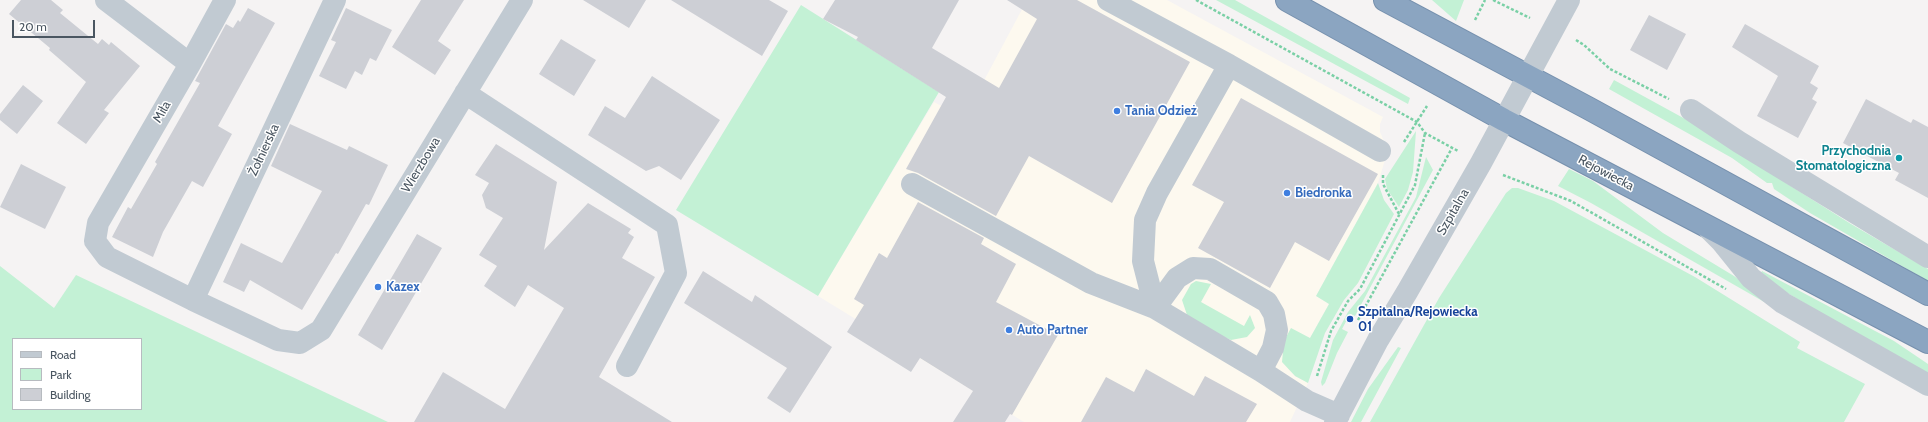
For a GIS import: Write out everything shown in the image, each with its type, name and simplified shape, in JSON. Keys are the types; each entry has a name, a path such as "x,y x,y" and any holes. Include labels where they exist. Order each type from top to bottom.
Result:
{"highway":[{"name":"Rejowiecka","path":"1287,0 1504,120 1928,342"},
{"path":"1385,0 1527,77 1588,108 1928,294"}],"street":[{"path":"106,0 190,64"},
{"name":"Miła","path":"193,300 107,257 95,241 98,223 190,64 225,0"},
{"name":"Żołnierska","path":"193,300 335,0"},
{"name":"Wierzbowa","path":"193,300 278,340 300,343 321,330 522,0"},
{"path":"1108,0 1229,65 1380,151"},
{"path":"1398,0 1416,17"},
{"name":"Szpitalna","path":"1337,418 1378,340 1407,292 1504,120 1568,0"},
{"path":"1155,308 1143,261 1145,220 1157,193 1229,65"},
{"path":"465,93 667,225 676,273 628,366"},
{"path":"1691,110 1739,142 1928,258"},
{"path":"912,184 1091,283 1155,308 1262,371 1307,401 1337,418"},
{"path":"1704,224 1722,242 1750,278 1783,303 1928,385"},
{"path":"1155,308 1177,278 1193,268 1210,269 1267,302 1274,314 1277,330 1273,348 1262,371"}],"path":[{"path":"1196,0 1417,122 1425,133 1415,185 1360,289 1348,301 1331,331 1316,380"},
{"path":"1493,0 1529,18"},
{"path":"1584,45 1610,69 1691,110"},
{"path":"1355,326 1452,148"},
{"path":"1509,178 1571,201 1727,290"}],"shaded area":[{"path":"1027,0 1167,0 1383,117 1380,124 1380,132 1388,150 1378,183 1316,296 1329,304 1310,338 1295,376 1308,383 1290,422 1024,422 818,296 934,102 964,118"}],"green space":[{"path":"1216,0 1235,0 1410,98 1408,104"},
{"path":"1432,0 1464,0 1456,21"},
{"path":"801,5 939,92 818,296 676,210"},
{"path":"1614,80 1729,143 1786,183 1851,224 1928,269 1928,281 1810,213 1774,189 1772,183 1767,183 1732,158 1609,89"},
{"path":"1416,131 1413,172 1408,190 1399,207 1387,189 1385,179"},
{"path":"1426,157 1433,170 1355,316 1350,314 1342,329 1348,332 1337,353 1325,383 1322,386 1321,382 1333,340 1348,312 1365,291 1416,197"},
{"path":"1569,169 1593,181 1663,233 1734,276 1780,311 1591,203 1558,186"},
{"path":"1378,183 1384,200 1394,214 1358,283 1344,300 1325,333 1308,383 1295,376 1282,362 1284,341 1291,328 1310,338 1329,304 1316,296"},
{"path":"1512,188 1518,188 1554,201 1695,277 1800,342 1797,348 1865,384 1844,422 1370,422 1439,298 1506,193"},
{"path":"0,266 54,308 76,275 388,422 0,422"},
{"path":"1762,271 1894,341 1928,364 1928,377 1759,276"},
{"path":"1196,281 1211,284 1201,302 1244,326 1250,315 1255,328 1247,337 1231,340 1215,333 1187,315 1182,300 1191,284"},
{"path":"1398,347 1401,348 1361,422 1351,422 1368,389"}],"building":[{"path":"21,0 51,0 63,10 60,13 98,44 102,39 109,45 111,42 140,66 104,110 109,113 86,144 57,123 86,82 49,50 50,48 9,14"},
{"path":"421,0 464,0 438,41 451,50 435,75 392,47"},
{"path":"583,0 646,0 629,28"},
{"path":"671,0 769,0 788,11 762,56"},
{"path":"835,0 959,0 932,48 999,88 1037,19 1007,0 1077,0 1190,62 1112,203 1029,156 996,216 918,173 906,169 946,97 856,40 858,37 823,19"},
{"path":"248,8 275,23 218,126 232,134 203,187 192,181 163,232 153,257 112,237 128,207 131,209 157,164 155,162 200,83 195,81 226,24 233,28 238,20 240,22"},
{"path":"346,8 392,30 376,61 370,58 362,75 355,71 346,89 319,76 336,42 331,40"},
{"path":"1649,15 1686,34 1667,70 1630,50"},
{"path":"1745,24 1819,66 1810,83 1818,88 1812,99 1817,102 1798,138 1757,116 1778,76 1732,47"},
{"path":"561,39 596,60 574,96 539,74"},
{"path":"652,76 720,120 681,180 659,166 646,171 588,135 605,106 625,118"},
{"path":"23,85 43,101 17,134 0,120 0,114"},
{"name":"Biedronka","path":"1241,98 1378,174 1329,261 1295,242 1270,288 1198,248 1224,202 1192,185"},
{"name":"Przychodnia Stomatologiczna","path":"1866,99 1911,123 1913,119 1928,127 1928,198 1895,180 1899,173 1843,143"},
{"path":"290,124 347,150 349,146 388,165 369,205 366,204 338,254 336,253 302,310 250,280 244,292 223,282 241,243 282,263 322,191 271,166"},
{"path":"496,144 557,182 544,250 588,203 631,229 628,233 634,237 622,258 655,277 599,377 672,422 414,422 443,372 505,409 564,308 528,285 515,307 484,286 497,266 479,255 503,218 486,208 482,195 489,183 475,175"},
{"path":"21,164 66,187 45,229 0,207"},
{"path":"918,202 984,238 981,244 1016,264 996,302 1058,335 1012,415 1010,414 1005,422 953,422 973,391 920,358 911,372 847,332 864,305 854,299 879,253 887,258"},
{"path":"417,234 442,248 382,350 358,335"},
{"path":"703,271 752,302 755,295 832,347 790,413 767,398 787,368 684,303"},
{"path":"1146,369 1194,396 1205,376 1257,404 1246,422 1081,422 1106,377 1134,392"}],"place":[{"name":"Tania Odzież","path":"1117,111"},
{"name":"Przychodnia Stomatologiczna","path":"1899,158"},
{"name":"Biedronka","path":"1287,193"},
{"name":"Kazex","path":"378,287"},
{"name":"Szpitalna/Rejowiecka 01","path":"1350,319"},
{"name":"Auto Partner","path":"1009,330"}]}
